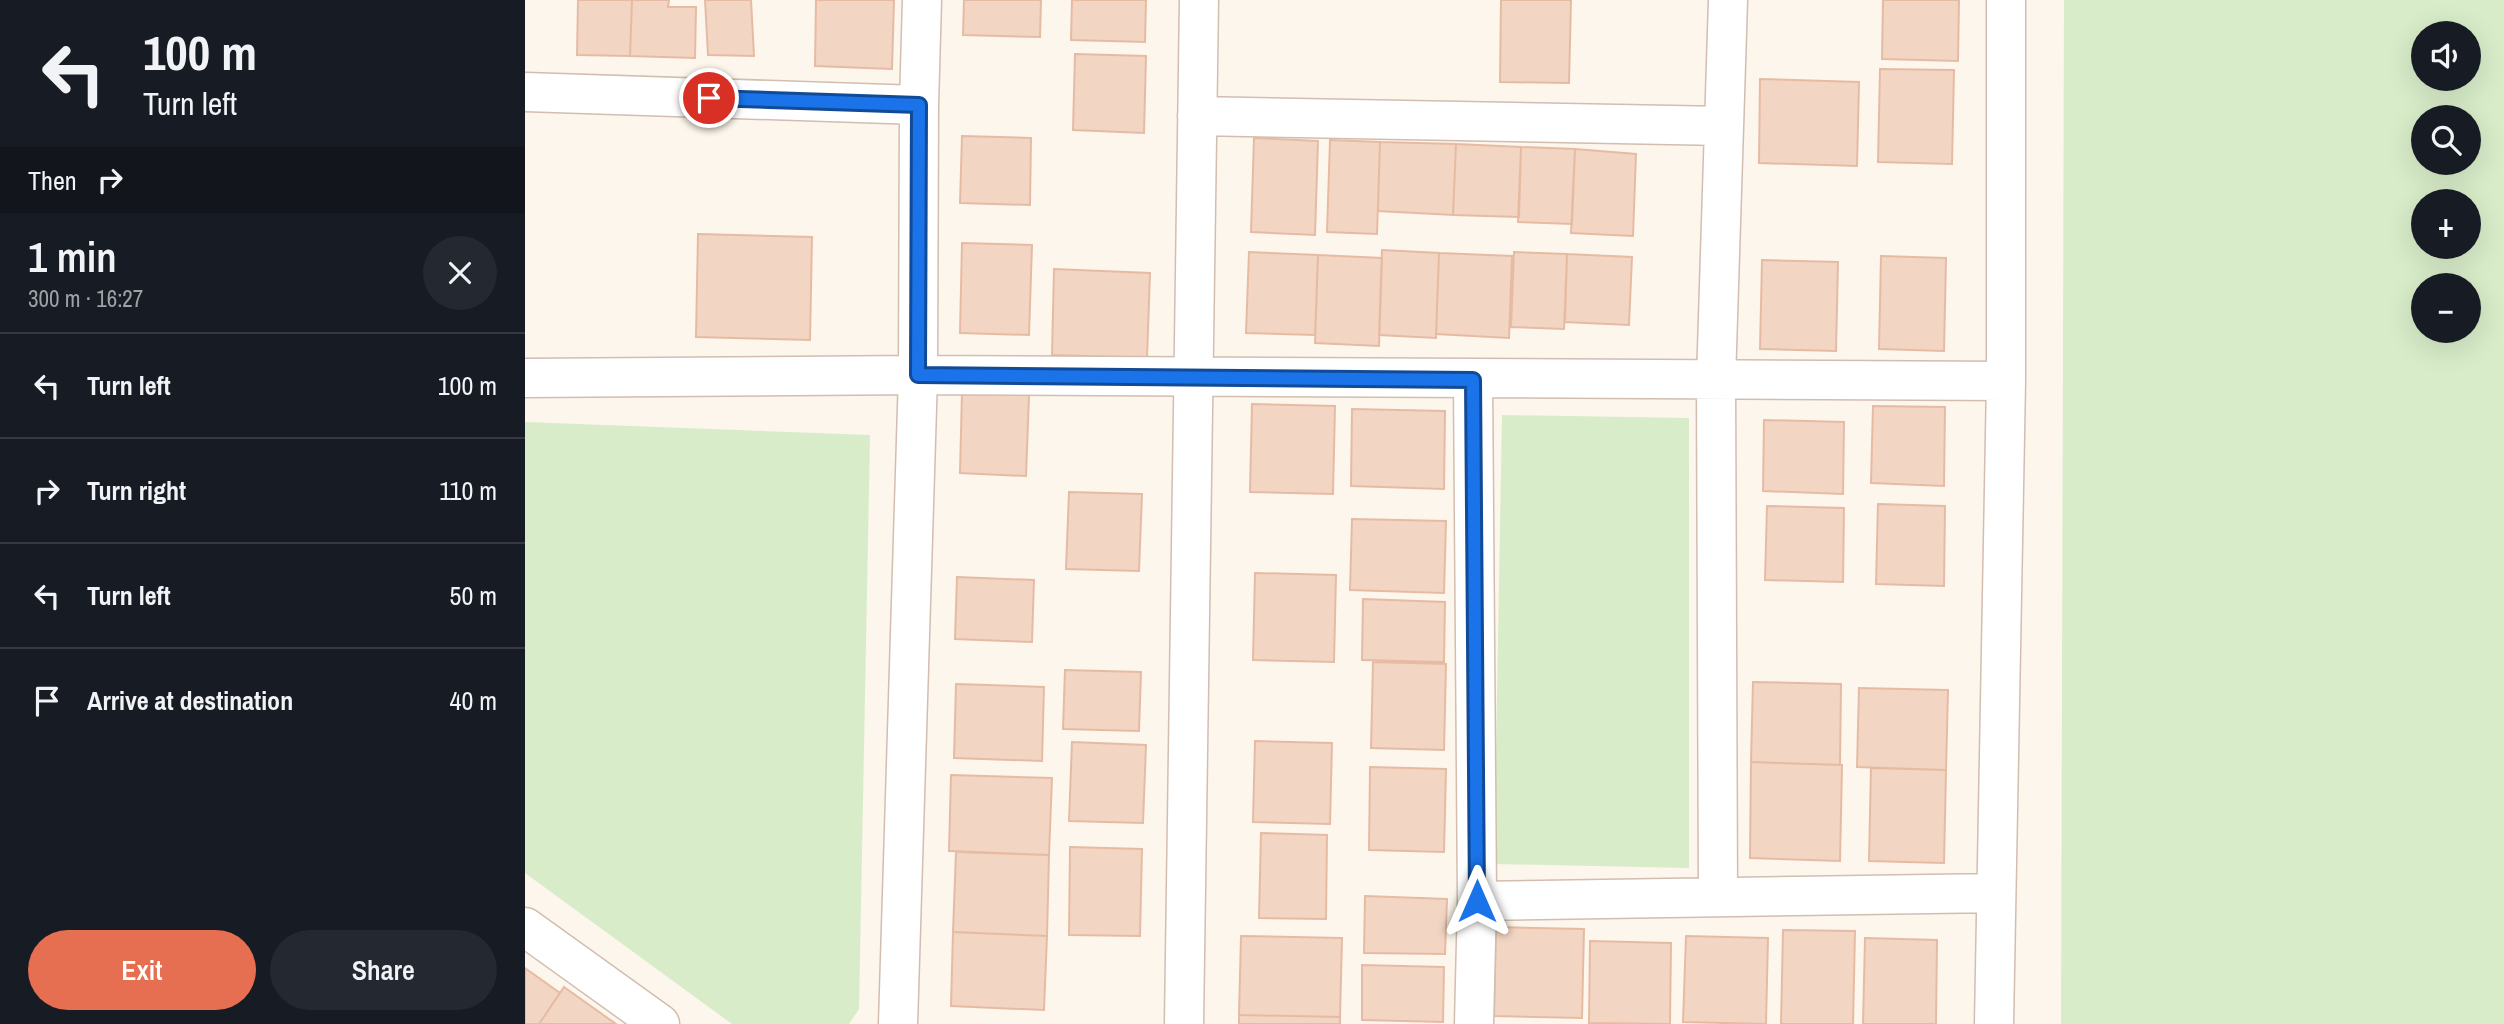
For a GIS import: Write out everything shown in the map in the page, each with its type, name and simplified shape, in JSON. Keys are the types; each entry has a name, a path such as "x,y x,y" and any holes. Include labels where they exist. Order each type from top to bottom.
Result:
{"street":[{"path":"898,1024 918,375 922,0"},
{"path":"1184,1024 1199,0"},
{"path":"1718,897 1716,380 1728,0"},
{"path":"1994,1024 2006,381 2005,0"},
{"path":"525,92 919,105"},
{"path":"1197,116 1724,126"},
{"path":"525,378 918,375 2006,381"},
{"path":"1473,380 1477,901 1474,1024"},
{"path":"1477,901 1996,893"},
{"path":"525,927 660,1024"}],"green space":[{"path":"2064,0 2504,0 2504,1024 2061,1024"},
{"path":"1502,415 1689,418 1689,868 1494,864"},
{"path":"525,422 870,435 859,1009 849,1024 732,1024 525,873"}],"building":[{"path":"578,0 632,0 630,56 577,55"},
{"path":"632,0 669,0 668,7 696,7 695,58 630,56"},
{"path":"705,0 751,0 754,56 708,55"},
{"path":"816,0 894,0 892,69 815,66"},
{"path":"964,0 1041,0 1040,37 963,35"},
{"path":"1072,0 1146,0 1145,42 1071,40"},
{"path":"1501,0 1571,0 1569,83 1500,82"},
{"path":"1883,0 1959,0 1958,61 1882,59"},
{"path":"1075,54 1146,56 1144,133 1073,130"},
{"path":"1880,69 1954,70 1952,164 1878,162"},
{"path":"1760,79 1859,82 1857,166 1759,163"},
{"path":"962,136 1031,138 1030,205 960,203"},
{"path":"1254,138 1318,141 1315,235 1251,232"},
{"path":"1330,140 1380,142 1377,234 1327,232"},
{"path":"1380,142 1456,144 1453,215 1378,211"},
{"path":"1456,144 1521,147 1519,217 1453,215"},
{"path":"1521,147 1575,149 1572,224 1518,222"},
{"path":"1575,149 1636,154 1633,236 1571,233"},
{"path":"698,234 812,237 810,340 696,337"},
{"path":"962,243 1032,245 1029,335 960,333"},
{"path":"1382,250 1439,253 1436,338 1379,335"},
{"path":"1249,252 1318,255 1315,335 1246,333"},
{"path":"1514,252 1567,254 1564,329 1511,327"},
{"path":"1439,253 1512,256 1509,338 1436,334"},
{"path":"1567,254 1632,257 1629,325 1565,322"},
{"path":"1318,255 1382,258 1379,346 1315,343"},
{"path":"1881,256 1946,258 1944,351 1879,349"},
{"path":"1762,260 1838,262 1836,351 1760,349"},
{"path":"1054,269 1150,273 1147,358 1052,355"},
{"path":"962,392 1029,395 1026,476 960,473"},
{"path":"1252,404 1335,406 1333,494 1250,492"},
{"path":"1873,406 1945,407 1944,486 1871,483"},
{"path":"1352,409 1445,411 1444,489 1351,486"},
{"path":"1764,420 1844,422 1843,494 1763,491"},
{"path":"1069,492 1142,494 1139,571 1066,569"},
{"path":"1878,504 1945,506 1944,586 1876,584"},
{"path":"1767,506 1844,508 1843,582 1765,580"},
{"path":"1352,519 1446,521 1444,593 1350,590"},
{"path":"1255,573 1336,575 1334,662 1253,660"},
{"path":"957,577 1034,580 1032,642 955,639"},
{"path":"1363,599 1445,602 1444,662 1362,660"},
{"path":"1373,662 1446,664 1444,750 1371,748"},
{"path":"1065,670 1141,672 1139,731 1063,729"},
{"path":"1753,682 1841,684 1840,765 1751,762"},
{"path":"956,684 1044,687 1042,761 954,758"},
{"path":"1859,688 1948,690 1946,770 1857,767"},
{"path":"1255,741 1332,743 1330,824 1253,822"},
{"path":"1072,742 1146,745 1143,823 1069,821"},
{"path":"1751,762 1842,765 1840,861 1750,858"},
{"path":"1370,767 1446,769 1444,852 1369,850"},
{"path":"1871,768 1946,770 1944,863 1869,861"},
{"path":"951,775 1052,778 1049,855 949,851"},
{"path":"1261,833 1327,835 1326,919 1259,918"},
{"path":"1070,847 1142,849 1140,936 1069,935"},
{"path":"956,852 1049,855 1047,936 953,932"},
{"path":"1365,896 1447,899 1445,954 1364,953"},
{"path":"1496,927 1584,929 1582,1018 1494,1016"},
{"path":"1783,930 1855,931 1853,1024 1781,1024"},
{"path":"953,932 1047,936 1044,1010 951,1006"},
{"path":"1241,936 1342,938 1340,1017 1239,1015"},
{"path":"1686,936 1768,938 1766,1024 1683,1022"},
{"path":"1865,938 1937,940 1936,1024 1863,1024"},
{"path":"1590,941 1671,943 1670,1024 1589,1023"},
{"path":"1362,965 1444,967 1443,1022 1362,1020"},
{"path":"525,968 560,993 539,1024 525,1024"},
{"path":"564,987 616,1024 539,1024"},
{"path":"1239,1015 1340,1017 1340,1024 1239,1024"}],"route":[{"path":"709,98 919,105 918,375 1473,380 1477,901"}]}
